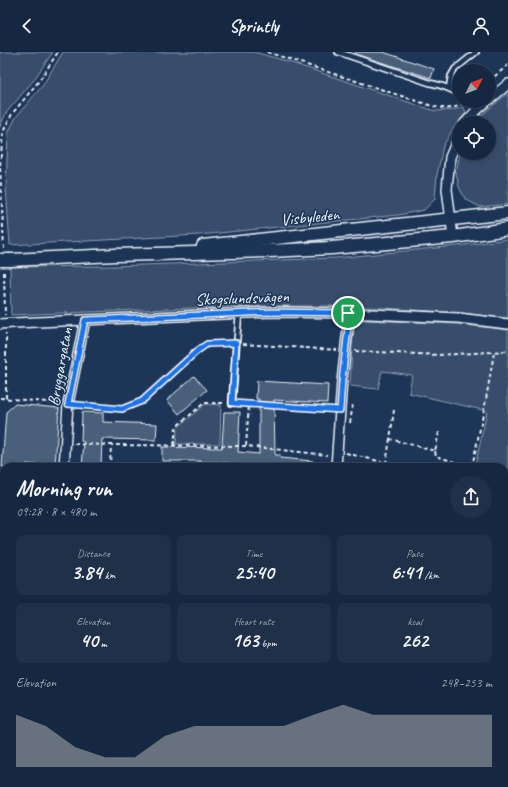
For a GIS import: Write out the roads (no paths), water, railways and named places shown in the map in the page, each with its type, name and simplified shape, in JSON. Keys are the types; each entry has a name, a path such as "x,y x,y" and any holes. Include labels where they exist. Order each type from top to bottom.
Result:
{"main road":[{"name":"Visbyleden","path":"116,255 508,213"},
{"name":"Visbyleden","path":"4,261 116,255 332,248 453,237 508,229"}],"street":[{"path":"496,94 508,84"},
{"path":"471,116 477,110"},
{"path":"452,152 450,156 448,189 453,237"},
{"name":"Skogslundsvägen","path":"6,322 273,312 348,313 458,318 508,324"},
{"path":"336,463 348,313"},
{"name":"Bryggargatan","path":"64,463 68,404 85,320"}],"lane":[{"path":"338,52 452,90"},
{"path":"449,88 451,76 456,69 476,52"},
{"path":"232,403 238,314"}]}
